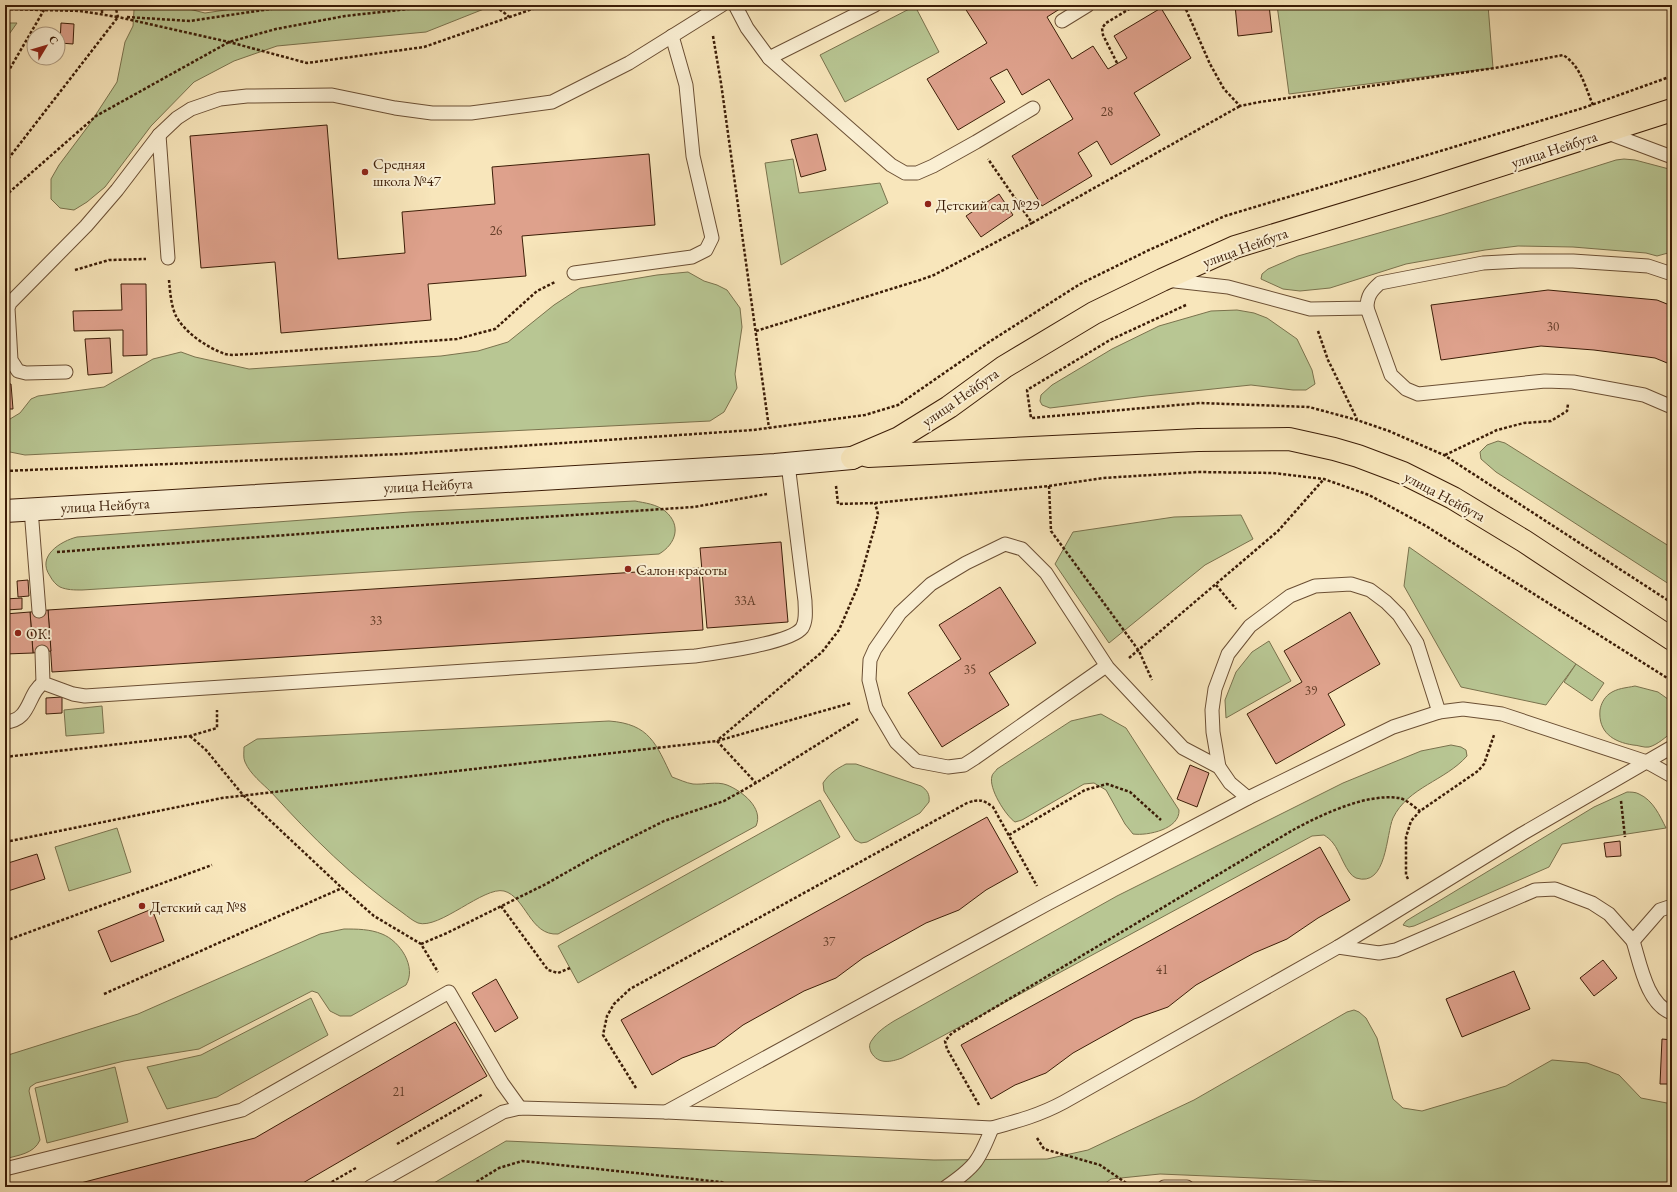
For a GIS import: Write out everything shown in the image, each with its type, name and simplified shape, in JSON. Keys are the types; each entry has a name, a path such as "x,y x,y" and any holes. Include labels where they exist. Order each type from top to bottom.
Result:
{"main road":[{"name":"улица Нейбута","path":"852,458 899,438 950,407 1004,367 1094,313 1235,247 1420,191 1672,110"},
{"name":"улица Нейбута","path":"852,458 1198,440 1289,440 1334,449 1358,456 1403,473 1453,498 1524,541 1672,640"}],"street":[{"name":"улица Нейбута","path":"5,511 788,464 852,458"}],"lane":[{"path":"66,372 26,373 18,371 11,360 8,308 13,299 86,226 117,190 159,135 177,118 191,109 220,99 247,96 332,95 395,108 432,113 471,113 552,102 629,63 722,5"},
{"path":"735,5 747,28 769,58 891,165 905,173 917,173 933,166 1033,108"},
{"path":"769,58 875,5"},
{"path":"1062,21 1088,5"},
{"path":"574,273 692,257 706,250 712,238 693,156 686,85 672,36"},
{"path":"1605,132 1672,157"},
{"path":"159,135 168,258"},
{"path":"1672,274 1648,266 1573,261 1483,263 1380,283 1372,290 1367,299 1368,308 1391,375 1406,389 1418,394 1545,381 1573,382 1644,395 1672,407"},
{"path":"1162,280 1228,287 1310,309 1368,308"},
{"path":"43,683 73,694 92,695 695,656 740,649 791,636 802,628 805,620 805,601 790,490 788,464"},
{"path":"31,509 39,611"},
{"path":"1109,669 975,758 964,764 948,767 916,761 896,742 874,702 869,680 870,660 875,649 900,613 931,584 966,562 1005,544 1022,549 1046,573 1109,669 1183,748 1219,767"},
{"path":"1248,798 1230,783 1219,767 1212,717 1215,689 1228,654 1250,626 1290,596 1315,586 1351,584 1370,590 1386,602 1399,615 1417,643 1439,712"},
{"path":"5,722 10,722 20,717 28,708 43,683 42,652"},
{"path":"666,1112 1047,904 1177,835 1248,798 1393,727 1439,712 1463,709 1502,714 1647,762 1672,776"},
{"path":"370,1187 503,1112 520,1108 666,1112 992,1128 1025,1120 1044,1113 1338,947 1522,834 1672,747"},
{"path":"1338,947 1379,953 1396,950 1535,890 1555,889 1592,903 1609,914 1633,941 1648,989 1656,1001 1665,1010 1672,1013"},
{"path":"1633,941 1660,910 1672,906"},
{"path":"5,1169 242,1110 449,992 502,1083 520,1108"},
{"path":"946,1187 970,1170 974,1165 984,1149 992,1128"},
{"path":"1164,1187 1187,1187"}],"path":[{"path":"102,5 102,15"},
{"path":"115,5 118,17"},
{"path":"5,9 80,11 118,17 190,21 297,5"},
{"path":"5,196 96,116 229,42 276,29 345,16 444,5"},
{"path":"486,5 490,5 503,12 510,18"},
{"path":"118,17 229,42 307,63 424,47 544,5"},
{"path":"1117,63 1103,35 1102,28 1136,5"},
{"path":"1184,5 1210,64 1224,90 1240,106"},
{"path":"5,77 44,10"},
{"path":"709,13 721,83 769,428"},
{"path":"5,163 118,17"},
{"path":"756,331 934,275 1032,223 1240,106 1495,68 1563,55 1578,68 1593,105"},
{"path":"5,471 402,454 769,428 864,415 898,405 989,342 1080,284 1149,250 1225,216 1593,105 1672,76"},
{"path":"976,142 1032,223"},
{"path":"35,278 72,271 89,264 108,260 168,258 170,294 176,316 185,328 199,339 226,354 250,354 457,339 495,328 537,290 574,273"},
{"path":"1031,418 1027,390 1110,340 1190,304"},
{"path":"1310,309 1328,360 1357,420"},
{"path":"1567,411 1551,421 1524,423 1497,430 1444,455 1672,603"},
{"path":"836,490 838,504 875,503 1049,486 1103,478 1198,472 1273,473 1324,479 1369,495 1426,526 1672,681"},
{"path":"1109,669 1138,651 1278,531 1324,479"},
{"path":"1049,486 1051,531 1138,651 1154,686"},
{"path":"34,553 694,507 790,490"},
{"path":"1216,585 1250,626"},
{"path":"5,842 243,795 717,741 874,702"},
{"path":"421,944 447,933 501,906 664,821 724,801 756,783 874,702"},
{"path":"1416,900 1406,875 1406,836 1411,821 1420,811 1478,771 1484,764 1502,714"},
{"path":"5,757 190,736 217,728"},
{"path":"190,736 206,750 243,795 342,888 374,916 421,944 449,992"},
{"path":"717,741 756,783"},
{"path":"1010,834 1085,790 1107,784 1130,792 1177,835"},
{"path":"1621,797 1625,837"},
{"path":"992,1128 947,1049 946,1041 952,1033 1293,830 1323,814 1370,799 1400,798 1420,811"},
{"path":"650,1112 603,1035 606,1016 614,1004 630,989 967,803 976,800 984,801 993,807 1010,834 1047,904"},
{"path":"5,941 212,865"},
{"path":"104,994 342,888"},
{"path":"501,906 548,970 558,973 570,968"},
{"path":"392,1147 502,1083"},
{"path":"1044,1149 1100,1165 1132,1187"},
{"path":"468,1187 499,1168 522,1161 721,1182 739,1187"},
{"path":"323,1187 357,1167"}],"green space":[{"path":"131,5 173,5 205,13 260,5 494,5 426,32 277,46 234,61 194,82 151,126 105,187 87,202 74,210 60,208 51,199 51,179 59,165 89,125 117,82 125,42 133,26 134,10"},
{"path":"1277,5 1488,5 1493,68 1289,94"},
{"path":"915,6 939,52 845,102 820,55"},
{"path":"5,23 17,23 5,40"},
{"path":"793,159 799,193 880,183 888,203 781,265 765,163"},
{"path":"1616,160 1635,160 1669,169 1672,173 1672,244 1668,253 1657,256 1646,253 1573,247 1518,246 1485,250 1406,264 1330,288 1300,291 1283,289 1261,279 1262,274 1268,269 1298,256 1442,215"},
{"path":"688,272 704,281 727,290 740,308 742,327 735,374 737,388 724,412 710,421 25,455 5,451 5,422 20,413 31,399 38,396 104,387 153,359 181,352 195,357 249,369 441,356 478,351 508,342 554,305 580,288 657,275"},
{"path":"1237,310 1254,313 1267,318 1297,339 1312,370 1315,384 1306,390 1251,385 1050,408 1042,405 1040,401 1041,395 1052,385 1112,349 1159,326 1211,311"},
{"path":"1498,441 1505,443 1672,548 1672,586 1496,472 1481,459 1480,452 1487,445"},
{"path":"635,501 650,504 662,509 674,522 675,534 673,540 665,550 659,554 82,590 68,589 59,586 52,579 46,569 46,562 52,550 64,542 77,537 410,512"},
{"path":"1241,515 1253,539 1205,565 1109,643 1055,564 1073,532 1174,517"},
{"path":"1409,547 1576,664 1546,705 1461,687 1404,586"},
{"path":"1269,641 1291,681 1226,718 1225,700 1236,672 1252,652"},
{"path":"1576,664 1604,683 1592,701 1564,682"},
{"path":"1635,686 1658,692 1672,702 1672,732 1658,743 1649,747 1626,744 1613,738 1604,730 1600,718 1602,703 1609,694 1615,690"},
{"path":"102,706 104,733 66,736 64,710"},
{"path":"1101,714 1126,728 1179,810 1178,817 1174,822 1162,830 1147,834 1133,834 1125,824 1106,790 1094,783 1084,784 1022,820 1015,822 1011,819 995,794 991,781 993,773 1071,721"},
{"path":"609,721 634,726 643,731 656,746 672,777 693,784 723,784 739,791 750,801 757,813 758,819 756,826 558,934 549,933 541,929 534,923 518,901 504,891 495,891 485,895 437,920 427,923 418,923 414,921 367,886 317,841 253,775 244,760 244,747 257,739"},
{"path":"1451,745 1461,747 1466,750 1467,756 1448,772 1417,791 1400,807 1393,818 1384,858 1374,875 1366,879 1352,876 1336,847 1330,840 1324,835 1312,836 902,1058 894,1061 881,1061 871,1052 870,1043 874,1037 891,1023 1117,896 1343,783 1421,751"},
{"path":"846,764 856,764 921,786 928,792 929,802 920,813 867,842 861,843 855,840 824,791 823,783 825,780 833,772"},
{"path":"1627,792 1638,793 1648,800 1656,809 1666,828 1562,844 1549,867 1414,926 1409,927 1403,925 1406,921 1594,807"},
{"path":"820,800 840,837 578,983 558,946"},
{"path":"117,828 131,872 69,891 55,847"},
{"path":"344,929 373,931 389,937 395,942 405,955 408,963 409,978 406,985 351,1016 340,1016 330,1011 318,993 312,991 199,1049 124,1061 36,1083 30,1087 29,1091 40,1140 30,1151 5,1159 5,1056 138,1014 320,934"},
{"path":"311,998 328,1035 217,1097 167,1109 147,1067 201,1055"},
{"path":"1354,1010 1366,1018 1377,1038 1393,1099 1403,1108 1422,1111 1506,1086 1552,1060 1587,1063 1619,1075 1641,1098 1672,1104 1672,1187 1470,1187 1160,1174 1111,1179 1100,1187 427,1187 506,1141 934,1160 1047,1159 1088,1150 1194,1100 1347,1012"},
{"path":"115,1067 128,1122 47,1143 35,1088"}],"building":[{"path":"963,5 1066,5 1047,17 1072,59 1093,46 1108,69 1127,58 1114,36 1161,8 1191,58 1134,93 1160,135 1111,165 1097,141 1078,153 1092,176 1042,206 1012,156 1073,119 1049,79 1022,95 1007,69 990,78 1005,102 958,130 927,79 987,43"},
{"path":"1235,5 1269,5 1272,32 1238,36"},
{"path":"1494,5 1524,5 1494,8"},
{"path":"61,23 74,24 73,44 66,43 66,26 61,26"},
{"path":"327,125 338,259 405,253 402,212 495,204 492,167 649,154 655,225 522,236 526,276 428,284 431,320 281,333 275,262 201,268 190,136"},
{"path":"817,134 826,170 801,177 791,140"},
{"path":"999,194 1013,215 981,237 966,216"},
{"path":"121,284 146,284 147,355 123,356 123,330 74,331 73,311 122,310"},
{"path":"1548,290 1657,300 1672,306 1672,365 1655,358 1594,350 1541,346 1441,360 1431,305"},
{"path":"110,338 112,373 88,375 85,339"},
{"path":"5,384 11,384 13,409 5,409"},
{"path":"781,542 788,622 707,628 700,548"},
{"path":"699,568 703,630 52,672 48,610"},
{"path":"28,580 29,596 18,597 17,581"},
{"path":"1000,587 1036,643 989,673 1009,705 942,747 908,693 961,659 939,625"},
{"path":"22,598 22,609 6,610 5,599"},
{"path":"48,610 51,651 33,653 30,612"},
{"name":"ОК!","path":"30,612 33,653 5,654 5,614"},
{"path":"1350,612 1380,664 1328,694 1345,725 1276,764 1247,714 1302,682 1284,651"},
{"path":"62,697 62,713 46,714 46,698"},
{"path":"1190,765 1209,773 1197,807 1177,799"},
{"path":"987,817 1018,872 986,890 959,910 926,923 863,958 836,978 804,991 743,1025 715,1046 682,1058 652,1075 621,1020"},
{"path":"1620,841 1621,856 1606,857 1604,843"},
{"path":"1320,847 1350,900 1318,918 1287,939 1254,953 1196,985 1168,1007 1134,1019 1073,1053 1046,1073 1015,1085 991,1099 961,1045"},
{"path":"37,854 45,879 5,892 5,864"},
{"path":"152,909 164,941 111,962 98,931"},
{"path":"1672,934 1672,989 1668,989"},
{"path":"1603,960 1617,978 1594,996 1580,978"},
{"path":"1514,971 1530,1009 1462,1037 1446,999"},
{"path":"496,979 518,1018 495,1032 472,993"},
{"path":"455,1022 487,1076 296,1187 65,1187 255,1138"},
{"path":"1662,1039 1672,1040 1672,1084 1660,1084"}],"place":[{"name":"Средняя школа №47","path":"365,172"},
{"name":"Детский сад №29","path":"928,204"},
{"name":"Салон красоты","path":"628,569"},
{"name":"ОК!","path":"18,633"},
{"name":"Детский сад №8","path":"142,906"}]}
